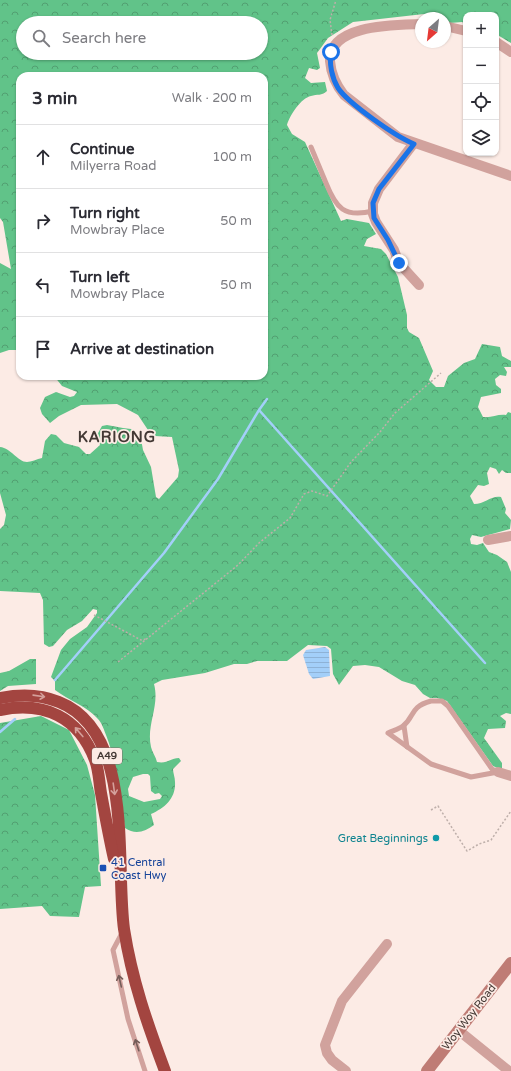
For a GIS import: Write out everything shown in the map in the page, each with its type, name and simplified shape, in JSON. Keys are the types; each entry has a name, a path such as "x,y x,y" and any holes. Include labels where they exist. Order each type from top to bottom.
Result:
{"highway":[{"name":"A49","path":"0,698 32,695 54,700 74,710 95,731 108,758 114,787 118,823 120,890 124,929 134,982 165,1071"},
{"name":"A49","path":"0,710 23,707 46,709 63,717 78,730 88,744 96,761 107,828 120,890"}],"main road":[{"name":"Woy Woy Road","path":"426,1071 511,963"}],"street":[{"path":"415,24 404,24 350,32 339,40 333,47 330,57 330,66 338,87 344,95 398,137 414,144 511,176"},
{"path":"451,27 463,30"},
{"path":"499,44 511,52"},
{"path":"414,144 379,189 373,203 373,211 374,218 388,240 399,263 419,285"},
{"path":"488,540 511,536"},
{"path":"498,772 511,776"},
{"path":"346,1071 332,1060 327,1053 325,1045 342,1001 387,944"},
{"path":"458,1030 509,1071"}],"lane":[{"path":"311,147 332,197 340,208 357,214 373,211"},
{"path":"442,701 448,706 492,769 498,772 471,777 431,764 388,733 404,726 413,711 422,704 442,701"},
{"path":"404,726 407,747"},
{"path":"124,929 113,950 128,1019 145,1071"}],"path":[{"path":"333,47 330,20 336,0"},
{"path":"118,662 238,565 259,543 290,518 304,494 312,491 327,496 351,462 380,432 395,413 441,373"},
{"path":"94,615 141,640 148,639"},
{"path":"431,810 438,806 467,851 479,844 491,840 511,811"}],"green space":[{"path":"0,0 511,0 511,43 499,36 499,12 463,12 463,22 451,23 451,12 415,12 415,15 353,22 328,38 317,53 320,68 317,70 309,68 305,78 311,83 325,82 327,91 323,94 307,97 303,100 293,112 287,125 292,134 305,142 341,221 347,219 369,223 376,234 367,239 364,246 381,249 386,254 398,277 407,315 407,328 409,332 419,338 433,371 429,380 436,387 444,387 448,376 464,363 475,359 482,344 500,347 502,356 511,361 511,367 504,367 507,372 506,376 500,375 495,379 496,385 501,389 501,393 481,397 478,407 483,417 506,415 508,412 511,413 511,473 506,473 502,470 499,474 496,469 490,467 487,473 489,484 484,486 478,485 470,496 474,504 481,503 494,497 501,497 506,509 505,513 511,520 510,529 481,537 472,535 470,539 471,544 477,545 483,543 489,552 497,555 507,562 511,572 511,714 506,713 500,716 506,721 505,728 488,729 484,738 502,763 502,770 493,766 447,701 437,698 430,698 423,694 415,685 402,681 379,667 365,665 353,666 339,685 333,674 331,649 327,646 308,645 287,661 257,661 247,664 234,664 205,673 162,680 154,684 155,700 150,731 152,749 157,762 164,762 179,758 181,761 173,769 175,788 172,798 161,809 151,814 154,825 140,832 129,830 125,828 116,769 110,746 102,725 94,714 55,690 55,681 51,677 61,650 70,639 87,627 97,613 97,610 93,609 82,621 67,630 53,646 49,647 44,644 43,600 40,593 0,591 0,529 4,525 6,515 0,493 0,447 8,450 21,460 30,462 42,458 45,441 51,434 56,435 64,443 79,447 86,454 90,454 100,445 97,435 102,426 107,425 131,429 141,439 143,450 151,467 156,497 159,499 178,477 179,470 172,437 155,436 150,433 138,415 117,404 81,405 59,416 50,423 42,414 40,408 45,397 56,392 70,397 74,396 77,392 62,386 57,380 268,380 268,72 16,72 16,350 9,350 0,353 0,263 11,269 3,222 0,218","holes":["143,774 148,774 150,776 151,791 155,794 159,793 162,796 160,799 144,802 129,796 128,789 133,777"]},
{"path":"30,659 36,659 36,684 8,686 0,691 0,673 9,671"},
{"path":"41,716 69,730 87,765 95,795 101,886 85,887 79,917 50,916 42,906 0,909 0,723"}],"water":[{"path":"325,647 329,650 330,676 313,679 309,674 303,655 306,650"}],"waterway":[{"path":"259,410 267,399"},
{"path":"55,680 164,553 218,479 259,410 485,663"},
{"path":"0,732 15,719"}],"place":[{"name":"Great Beginnings","path":"436,838"},
{"name":"41 Central Coast Hwy","path":"103,868"}],"district":[{"name":"KARIONG","path":"117,437"}],"route":[{"path":"331,52 330,66 333,78 344,95 398,137 414,144 379,189 373,203 374,218 394,250 399,263"}]}
